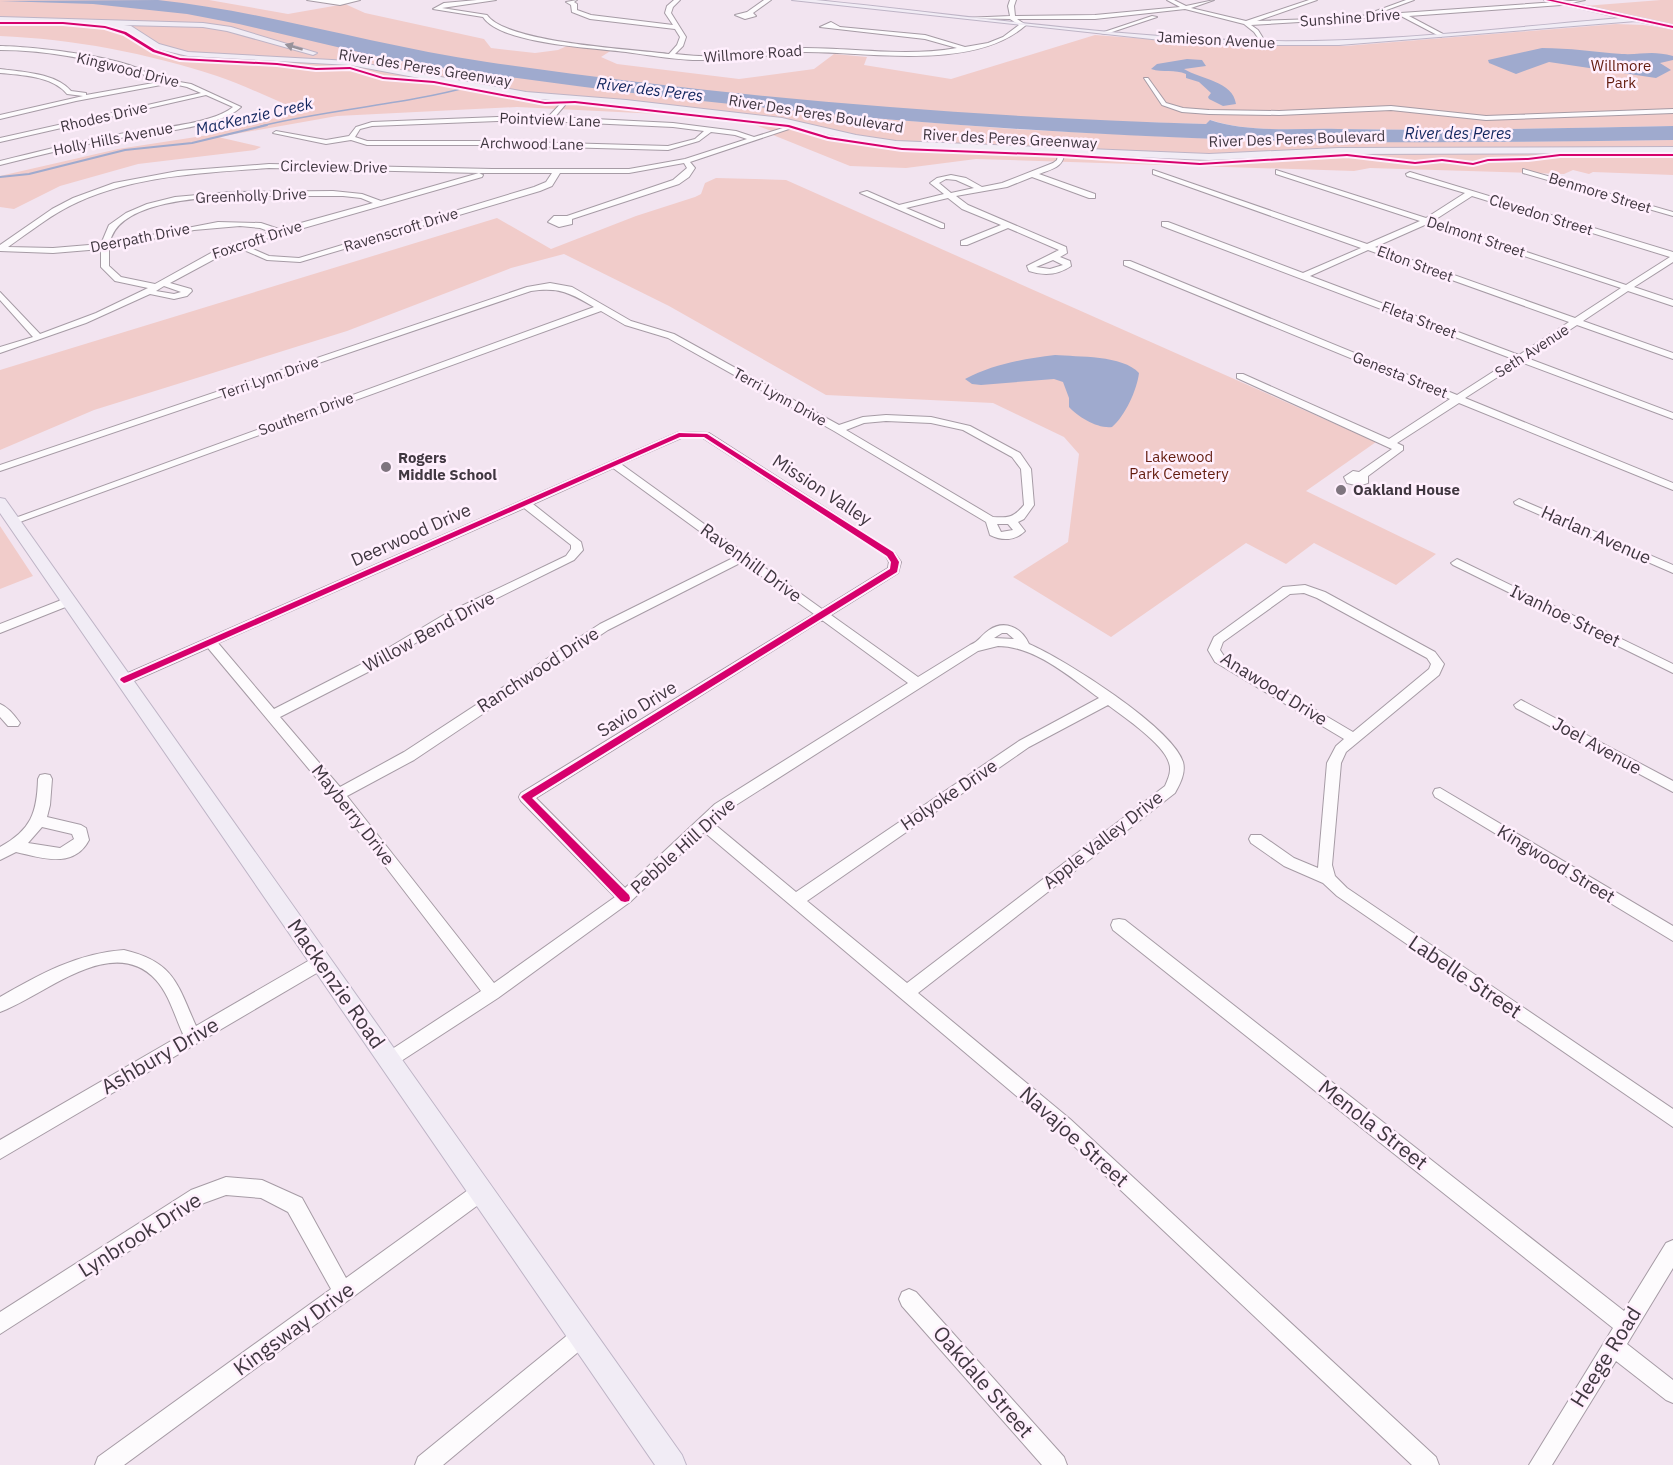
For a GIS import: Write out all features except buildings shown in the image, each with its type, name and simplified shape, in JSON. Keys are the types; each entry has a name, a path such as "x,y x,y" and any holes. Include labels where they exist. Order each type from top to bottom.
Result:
{"main road":[{"name":"Jamieson Avenue","path":"796,0 1104,33 1263,43 1340,43 1637,19"},
{"path":"1548,0 1673,27"},
{"path":"0,12 62,12 78,14 81,21 37,28 0,26"},
{"path":"37,28 50,25 52,22 50,20 68,15 62,12"},
{"name":"River Des Peres Boulevard","path":"0,19 189,24 220,28 350,63 526,95 644,105 801,124 888,143 1209,157 1338,150 1673,150"},
{"name":"River Des Peres Boulevard","path":"98,22 128,28 156,46 188,54 350,63"},
{"name":"Mackenzie Road","path":"0,502 672,1465"}],"street":[{"path":"310,0 340,3 357,0"},
{"path":"670,56 680,46 683,37 668,13 670,6 677,0"},
{"path":"749,13 768,0"},
{"path":"1012,19 1013,0"},
{"path":"1170,0 1186,8"},
{"path":"1104,33 1211,0"},
{"path":"1246,23 1314,0"},
{"path":"1359,18 1411,0"},
{"name":"Sunshine Drive","path":"1186,8 1246,23 1359,18 1582,0"},
{"path":"582,3 574,2 574,11 590,17 676,27"},
{"name":"Willmore Road","path":"444,5 489,7 436,9 444,5"},
{"name":"Willmore Road","path":"489,7 489,22 504,30 540,40 670,56 717,59 804,50 916,55 967,49 1005,38 1023,25"},
{"path":"967,18 1095,17 1186,8"},
{"path":"1387,8 1442,35"},
{"path":"1012,19 1023,25"},
{"path":"654,24 672,20"},
{"path":"1246,23 1256,31 1263,43"},
{"path":"838,28 935,39 967,49"},
{"name":"Kingwood Drive","path":"0,48 39,50 99,60 146,73 149,78 189,85 238,107 227,115"},
{"path":"0,71 60,84 67,88 69,93"},
{"path":"0,76 10,72"},
{"path":"141,86 149,78"},
{"path":"1146,79 1164,104 1194,112 1280,113 1391,108 1486,118 1673,111"},
{"path":"0,117 166,82"},
{"path":"54,104 69,93 95,96"},
{"name":"Rhodes Drive","path":"4,139 207,93"},
{"path":"550,119 567,99"},
{"name":"Holly Hills Avenue","path":"0,163 227,115"},
{"name":"Pointview Lane","path":"351,138 358,128 372,124 506,118 673,125 736,133 753,139"},
{"name":"Circleview Drive","path":"0,249 55,211 76,200 117,185 178,173 269,166 492,171 629,171 686,160 801,124"},
{"name":"Archwood Lane","path":"351,138 367,143 490,143 668,148 697,140 709,130"},
{"path":"283,134 326,142 351,138"},
{"path":"4,139 35,143 48,152"},
{"path":"898,208 948,195 1004,185 1056,165 1060,160 1061,151"},
{"path":"568,218 676,182 691,168 686,160"},
{"name":"Ravenscroft Drive","path":"237,244 258,257 269,260 300,260 537,189 549,184 558,170"},
{"name":"Foxcroft Drive","path":"0,350 39,338 106,312 155,287 194,263 237,244 492,171"},
{"name":"Benmore Street","path":"1526,171 1673,214"},
{"name":"Elton Street","path":"1156,172 1673,356"},
{"name":"Delmont Street","path":"1279,172 1673,303"},
{"path":"1032,174 1092,196"},
{"name":"Clevedon Street","path":"1410,174 1673,257"},
{"path":"980,189 962,177 934,182 965,207 1008,225 1040,229"},
{"name":"Greenholly Drive","path":"105,246 107,234 121,220 150,207 188,198 249,193 350,194 372,198 380,203"},
{"path":"864,193 941,226"},
{"path":"1303,276 1427,221 1472,193"},
{"path":"965,207 985,206 1063,249 1063,253 1053,257"},
{"name":"Deerpath Drive","path":"0,249 58,251 105,246 209,226 250,224 265,226 279,232"},
{"name":"Fleta Street","path":"1165,224 1673,416"},
{"path":"964,243 1008,225"},
{"path":"105,246 105,267 110,273 118,279 155,287"},
{"name":"Seth Avenue","path":"1390,443 1673,257"},
{"name":"Genesta Street","path":"1127,263 1673,487"},
{"name":"Terri Lynn Drive","path":"0,468 538,288 564,288 628,323 671,336 838,429 991,520 993,533 1004,537 1019,531 1011,521 1020,517 1029,505 1026,469 1016,455 950,422 886,418 863,420 838,429"},
{"path":"0,295 39,338"},
{"name":"Southern Drive","path":"13,521 600,308"},
{"path":"1240,376 1399,448 1361,476"},
{"name":"Deerwood Drive","path":"124,680 679,435 695,433 713,438"},
{"name":"Mission Valley","path":"713,438 890,554 895,562 894,570 887,577"},
{"name":"Ravenhill Drive","path":"614,464 917,683"},
{"name":"Harlan Avenue","path":"1519,502 1671,565"},
{"name":"Willow Bend Drive","path":"273,715 363,669 451,616 570,558 577,550 577,544 525,503"},
{"name":"Ranchwood Drive","path":"338,794 409,756 604,627 744,557"},
{"name":"Ivanhoe Street","path":"1456,563 1673,669"},
{"name":"Savio Drive","path":"625,898 526,797 822,613 887,577"},
{"name":"Anawood Drive","path":"1305,589 1321,595 1431,655 1438,664 1434,672 1354,739 1219,659 1214,650 1218,640 1287,590 1305,589"},
{"path":"0,629 69,602"},
{"name":"Mayberry Drive","path":"209,641 338,794 492,993"},
{"name":"Pebble Hill Drive","path":"389,1060 492,993 625,898 720,808 917,683 984,643 1009,642 1043,654"},
{"name":"Apple Valley Drive","path":"906,993 1170,789 1178,773 1175,759 1164,743 1109,699 1043,654"},
{"name":"Holyoke Drive","path":"796,900 1024,744 1109,699"},
{"name":"Joel Avenue","path":"1521,705 1673,787"},
{"path":"0,709 13,723"},
{"path":"1328,879 1324,865 1334,763 1341,750 1354,739"},
{"path":"0,854 16,846 40,820 45,800 45,779"},
{"name":"Kingwood Street","path":"1440,793 1673,934"},
{"path":"16,846 59,855 73,850 82,840 81,832 76,829 40,820"},
{"name":"Navajoe Street","path":"705,824 1064,1125 1428,1465"},
{"name":"Labelle Street","path":"1256,839 1289,862 1328,879 1342,892 1673,1119"},
{"name":"Menola Street","path":"1119,925 1626,1325"},
{"path":"0,1005 63,971 103,957 137,957 162,975 193,1037"},
{"name":"Ashbury Drive","path":"0,1150 321,962"},
{"name":"Lynbrook Drive","path":"0,1324 198,1196 226,1186 262,1189 295,1205 344,1293"},
{"name":"Kingsway Drive","path":"106,1465 482,1191"},
{"name":"Heege Road","path":"1540,1465 1673,1250"},
{"name":"Oakdale Street","path":"909,1299 1056,1465"},
{"path":"426,1465 582,1336"},
{"path":"1613,1346 1673,1393"}],"green space":[{"name":"Willmore Park","path":"0,0 209,0 288,14 345,4 365,13 484,39 491,48 535,53 558,50 569,45 612,50 601,57 617,64 739,79 814,69 834,54 867,57 864,65 951,79 1095,35 1227,45 1345,46 1616,24 1643,25 1673,29 1673,126 1273,129 1241,127 1211,120 1206,124 1060,120 865,106 835,115 1013,129 1238,140 1474,142 1673,140 1673,175 1593,172 1589,174 1573,170 1564,174 1370,168 1354,171 976,159 906,168 850,166 773,135 777,133 750,123 679,115 517,107 337,116 218,137 261,147 255,150 138,164 60,186 14,209 0,207 0,176 118,149 209,135 302,111 228,80 164,60 110,48 55,40 0,36"},
{"path":"1661,0 1673,0 1673,25 1584,6"},
{"name":"Lakewood Park Cemetery","path":"716,178 786,180 1376,442 1306,491 1436,554 1396,585 1314,543 1286,564 1246,543 1111,637 1013,577 1068,542 1079,454 1064,437 993,403 826,395 669,306 564,254 511,268 347,331 94,410 0,450 0,370 497,218 551,249 636,216 695,197 701,194 705,183"},
{"path":"0,526 33,576 0,589"}],"water":[{"name":"River des Peres","path":"158,0 241,12 404,47 487,62 666,85 845,104 1116,121 1206,124 1210,120 1241,127 1273,129 1673,126 1673,140 1403,142 1242,140 969,126 788,110 517,78 505,78 480,84 475,83 487,76 384,58 187,14 93,4 0,1"},
{"path":"1542,48 1622,54 1659,53 1673,56 1673,60 1660,63 1671,70 1656,78 1549,62 1516,74 1489,63 1488,60"},
{"path":"1187,59 1202,60 1206,66 1184,69 1222,85 1234,96 1236,104 1223,106 1209,99 1211,93 1199,82 1186,78 1186,74 1151,69 1157,64"},
{"path":"1055,355 1111,360 1132,367 1139,373 1130,402 1112,427 1095,424 1073,411 1069,407 1069,398 1063,382 1054,379 981,385 972,384 965,379 987,369 1009,363"}],"waterway":[{"name":"MacKenzie Creek","path":"261,126 420,98 472,86"},
{"name":"MacKenzie Creek","path":"0,177 29,174 125,150 192,143 267,125"}],"cycle path":[{"path":"1548,0 1673,27"},
{"name":"River des Peres Greenway","path":"0,23 63,23 105,27 125,33 154,51 180,59 277,64 316,69 350,68 383,78 434,82 545,103 575,102 789,126 828,138 902,149 1061,155 1200,164 1347,155 1415,163 1442,160 1473,164 1488,160 1560,155 1673,155"},
{"path":"124,680 679,435 705,435 890,554 895,562 894,570 526,797 625,898"}],"place":[{"name":"Rogers Middle School","path":"386,467"},
{"name":"Oakland House","path":"1341,490"}]}
